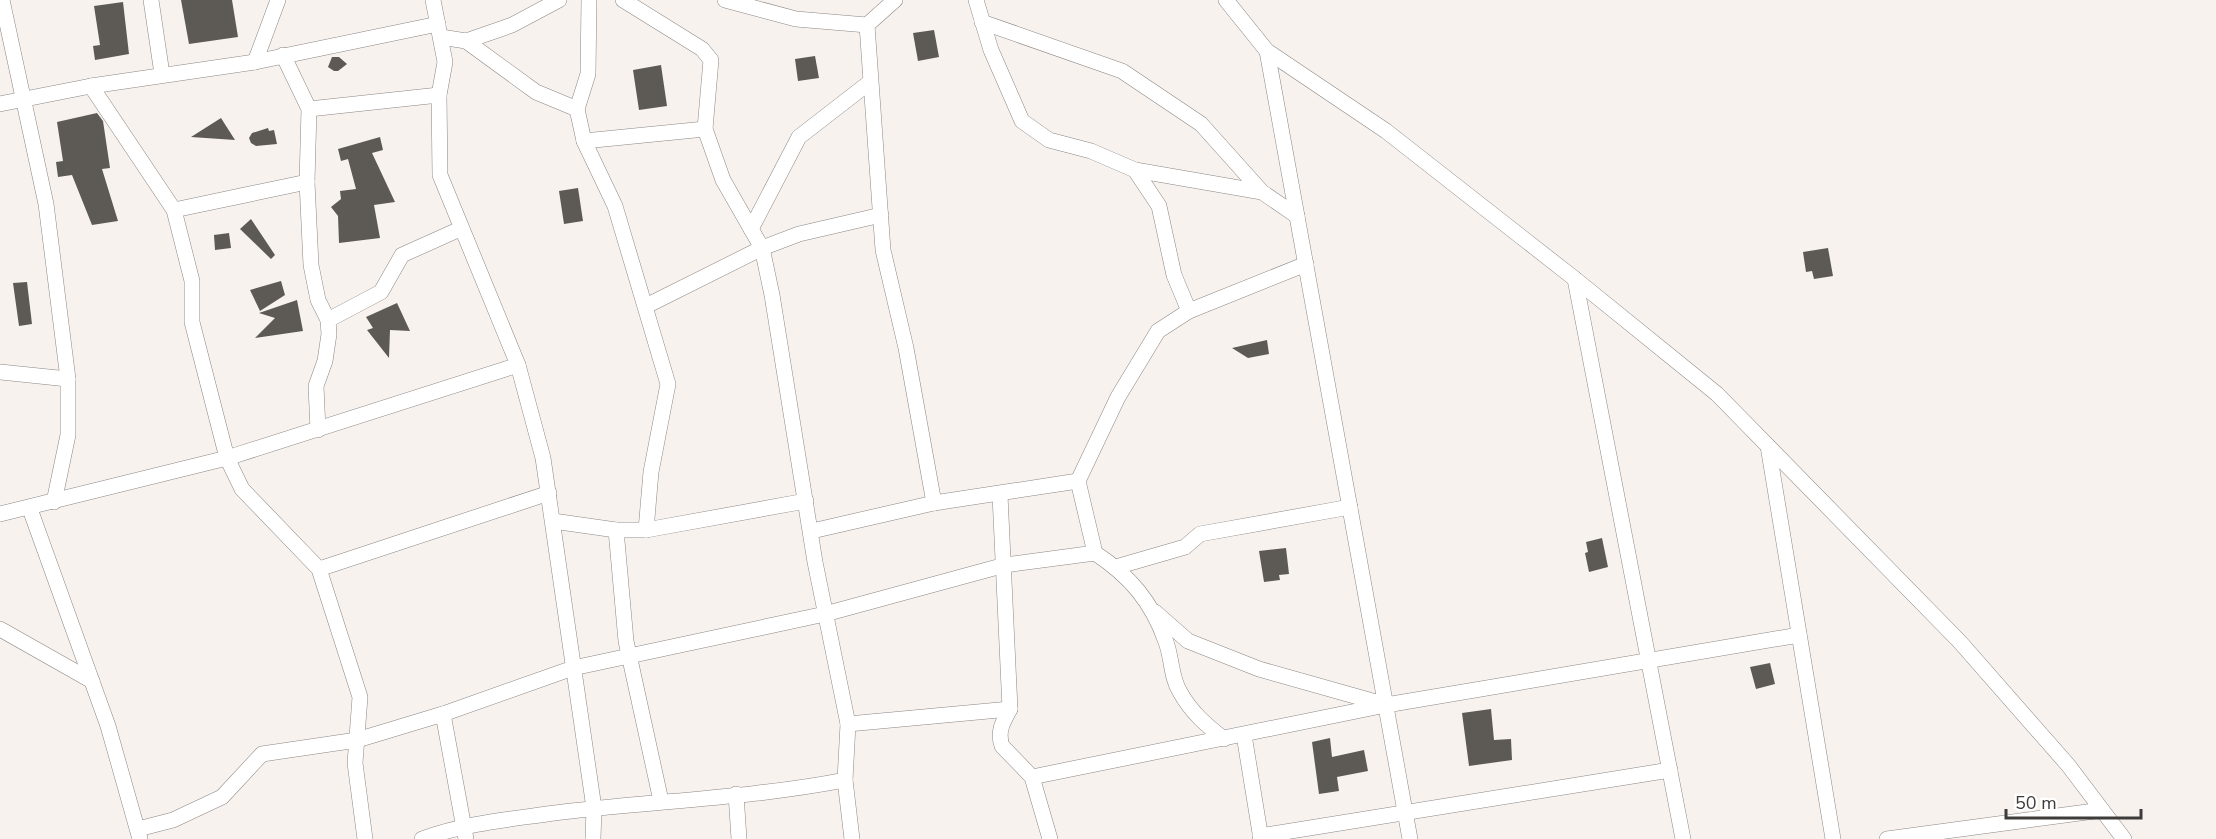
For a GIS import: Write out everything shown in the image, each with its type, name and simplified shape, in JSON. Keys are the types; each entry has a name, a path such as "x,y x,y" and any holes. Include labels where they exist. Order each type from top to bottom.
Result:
{"street":[{"path":"2,0 46,204 68,379 68,435 54,502"},
{"path":"151,0 162,74"},
{"path":"255,62 278,0"},
{"path":"434,0 445,62 439,95 440,175 460,229 518,365 543,458 594,808 593,839"},
{"path":"466,41 512,25 559,0"},
{"path":"589,0 588,74 577,109 584,141 615,206 668,384 651,472 646,530"},
{"path":"623,0 702,49 711,60 705,129 723,180 762,248 793,414 825,614 848,724 846,780 852,839"},
{"path":"725,0 796,19 867,25 896,0"},
{"path":"976,0 991,50 1022,121 1049,140 1091,151 1135,170 1262,192"},
{"path":"1226,0 1267,51 1386,131 1717,394 1960,642 2067,765 2124,839"},
{"path":"982,22 1122,71 1201,124 1262,192 1297,216"},
{"path":"867,25 883,250 906,348 934,503"},
{"path":"0,104 90,86 255,62 440,30 466,41 536,92 577,109"},
{"path":"1267,51 1410,839"},
{"path":"283,56 309,109 307,182 311,265 318,300 328,320 330,334 325,361 316,386 318,430"},
{"path":"751,229 799,137 870,82"},
{"path":"90,86 174,210 192,281 192,322 227,458 242,489 319,569 360,697 355,763 365,839"},
{"path":"309,109 439,95"},
{"path":"584,141 705,129"},
{"path":"1135,170 1159,206 1174,275 1189,311"},
{"path":"174,210 307,182"},
{"path":"646,306 762,248 800,234 880,214"},
{"path":"328,320 381,292 402,255 460,229"},
{"path":"1095,553 1078,481 1118,397 1158,331 1189,311 1306,264"},
{"path":"1575,279 1683,839"},
{"path":"0,514 30,509 227,458 518,365"},
{"path":"0,372 68,379"},
{"path":"1768,446 1833,839"},
{"path":"812,531 934,503 1000,495 1078,481"},
{"path":"319,569 549,493"},
{"path":"1000,495 1010,709 999,732 1000,740 1002,746 1032,777 1050,839"},
{"path":"553,521 616,530 646,530 806,501"},
{"path":"1116,567 1185,547 1200,534 1350,507"},
{"path":"30,509 93,681 139,834 222,797 262,754 357,740 443,714 573,668 825,614 1005,565 1095,553 1116,567 1140,590 1166,642 1178,690 1197,717 1224,739"},
{"path":"616,530 628,655 661,801"},
{"path":"1149,606 1188,641 1259,669 1386,705"},
{"path":"0,629 93,681"},
{"path":"1032,777 1386,705 1799,635"},
{"path":"848,724 1010,709"},
{"path":"443,714 465,832"},
{"path":"1244,735 1261,838 1405,812 1670,770"},
{"path":"422,839 594,808 807,787 846,780"},
{"path":"736,794 739,839"},
{"path":"1887,839 2102,810"}],"building":[{"path":"181,0 232,0 238,37 189,44"},
{"path":"123,2 129,54 95,60 93,46 100,45 94,6"},
{"path":"934,30 939,57 918,61 913,33"},
{"path":"815,56 819,78 798,81 795,59"},
{"path":"332,57 339,57 347,64 338,71 334,71 328,67"},
{"path":"661,65 667,106 639,110 633,70"},
{"path":"97,113 103,121 110,168 102,169 118,221 92,225 72,175 58,177 56,162 63,161 57,122"},
{"path":"221,118 235,140 191,137"},
{"path":"268,128 269,131 274,130 277,144 256,146 251,143 249,138 252,133"},
{"path":"380,137 383,150 372,153 395,202 374,205 380,238 339,243 338,216 331,207 341,199 340,191 356,189 348,159 341,161 338,149"},
{"path":"578,188 583,221 564,224 559,191"},
{"path":"251,219 275,255 271,259 240,229"},
{"path":"229,233 231,248 215,250 214,235"},
{"path":"1828,248 1833,276 1814,279 1812,271 1806,272 1803,252"},
{"path":"281,281 285,295 260,311 250,290"},
{"path":"27,282 32,324 19,326 13,283"},
{"path":"297,300 303,331 255,338 275,318 259,313"},
{"path":"397,303 410,331 390,330 389,358 367,330 373,328 366,317"},
{"path":"1267,340 1269,354 1248,358 1232,348"},
{"path":"1602,538 1608,567 1589,572 1585,553 1588,552 1586,542"},
{"path":"1286,548 1289,574 1279,575 1280,580 1264,582 1259,551"},
{"path":"1770,663 1775,684 1756,689 1750,667"},
{"path":"1491,709 1494,740 1511,739 1512,760 1469,766 1462,713"},
{"path":"1330,738 1332,757 1364,750 1368,771 1337,777 1339,791 1319,794 1312,742"}]}
